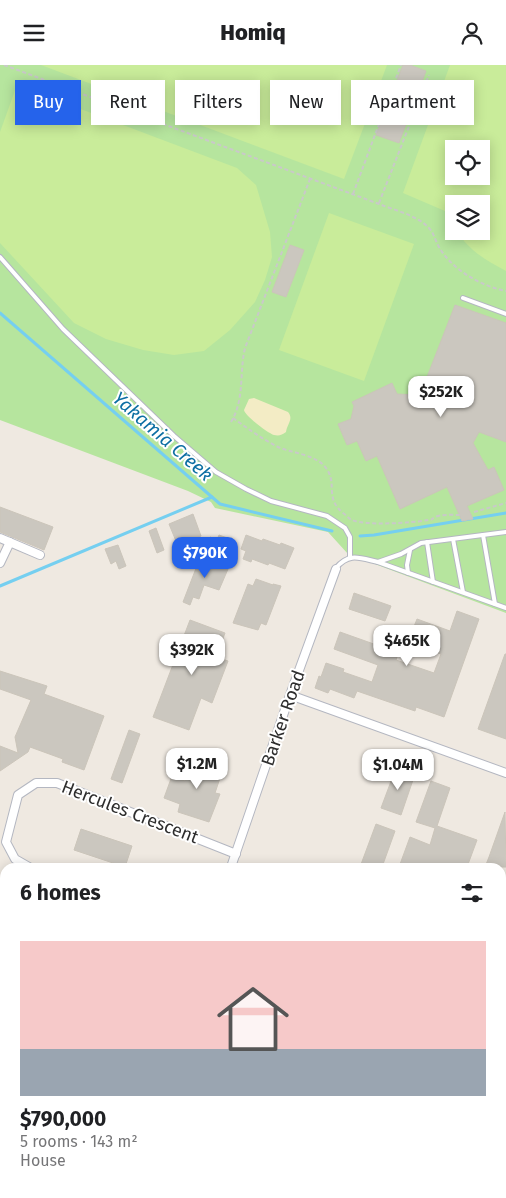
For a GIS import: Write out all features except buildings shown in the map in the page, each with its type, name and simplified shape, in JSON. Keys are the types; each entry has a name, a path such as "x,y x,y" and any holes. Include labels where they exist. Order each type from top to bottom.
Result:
{"street":[{"path":"0,538 40,555"},
{"path":"0,563 10,542"},
{"name":"Barker Road","path":"233,863 290,695 336,569"},
{"path":"290,695 506,773"},
{"name":"Hercules Crescent","path":"22,863 16,859 6,843 18,795 36,783 57,783 236,854"}],"lane":[{"path":"0,257 63,329 174,436 216,472 271,501 327,516 345,527 350,537 350,557"},
{"path":"463,298 506,314"},
{"path":"378,562 401,554 421,543 506,532"},
{"path":"483,535 495,604"},
{"path":"453,539 462,592"},
{"path":"427,542 433,582"},
{"path":"408,573 407,565 410,549"},
{"path":"336,569 341,562 350,557 378,562 506,608"}],"path":[{"path":"4,65 353,194 420,221 433,233 439,247 462,272 476,280 506,291"},
{"path":"353,194 401,65"},
{"path":"379,204 429,75"},
{"path":"231,422 238,411 242,361 245,348 310,179"},
{"path":"233,418 246,428 279,447 311,458 326,468 331,482 332,498 336,507 351,520 378,523 404,522 430,520 452,514 461,515"},
{"path":"474,512 506,503"}],"green space":[{"path":"0,65 506,65 506,613 348,554 328,532 215,508 211,502 188,491 0,420"},
{"path":"41,65 387,65 381,80 351,80 351,125 364,125 344,179 200,125 260,125 260,80 175,80 175,115 165,112 165,80 91,80 91,84"},
{"path":"450,65 506,65 506,271 485,259 463,240 490,240 490,195 445,195 445,211 403,193 428,125 474,125 474,80 444,80"},
{"path":"15,91 15,125 81,125 81,109 91,113 91,125 123,125 237,168 256,185 270,232 272,257 265,280 255,302 230,330 204,351 174,355 143,350 106,339 74,323 0,243 0,132"},
{"path":"329,213 414,244 364,381 279,350"}],"sand":[{"path":"254,398 288,412 290,419 286,432 274,435 262,428 245,413 244,410 249,399"}],"waterway":[{"name":"Yakamia Creek","path":"0,313 220,504 332,531"},
{"path":"0,586 212,497"},
{"name":"Yakamia Creek","path":"360,536 506,513"}]}
